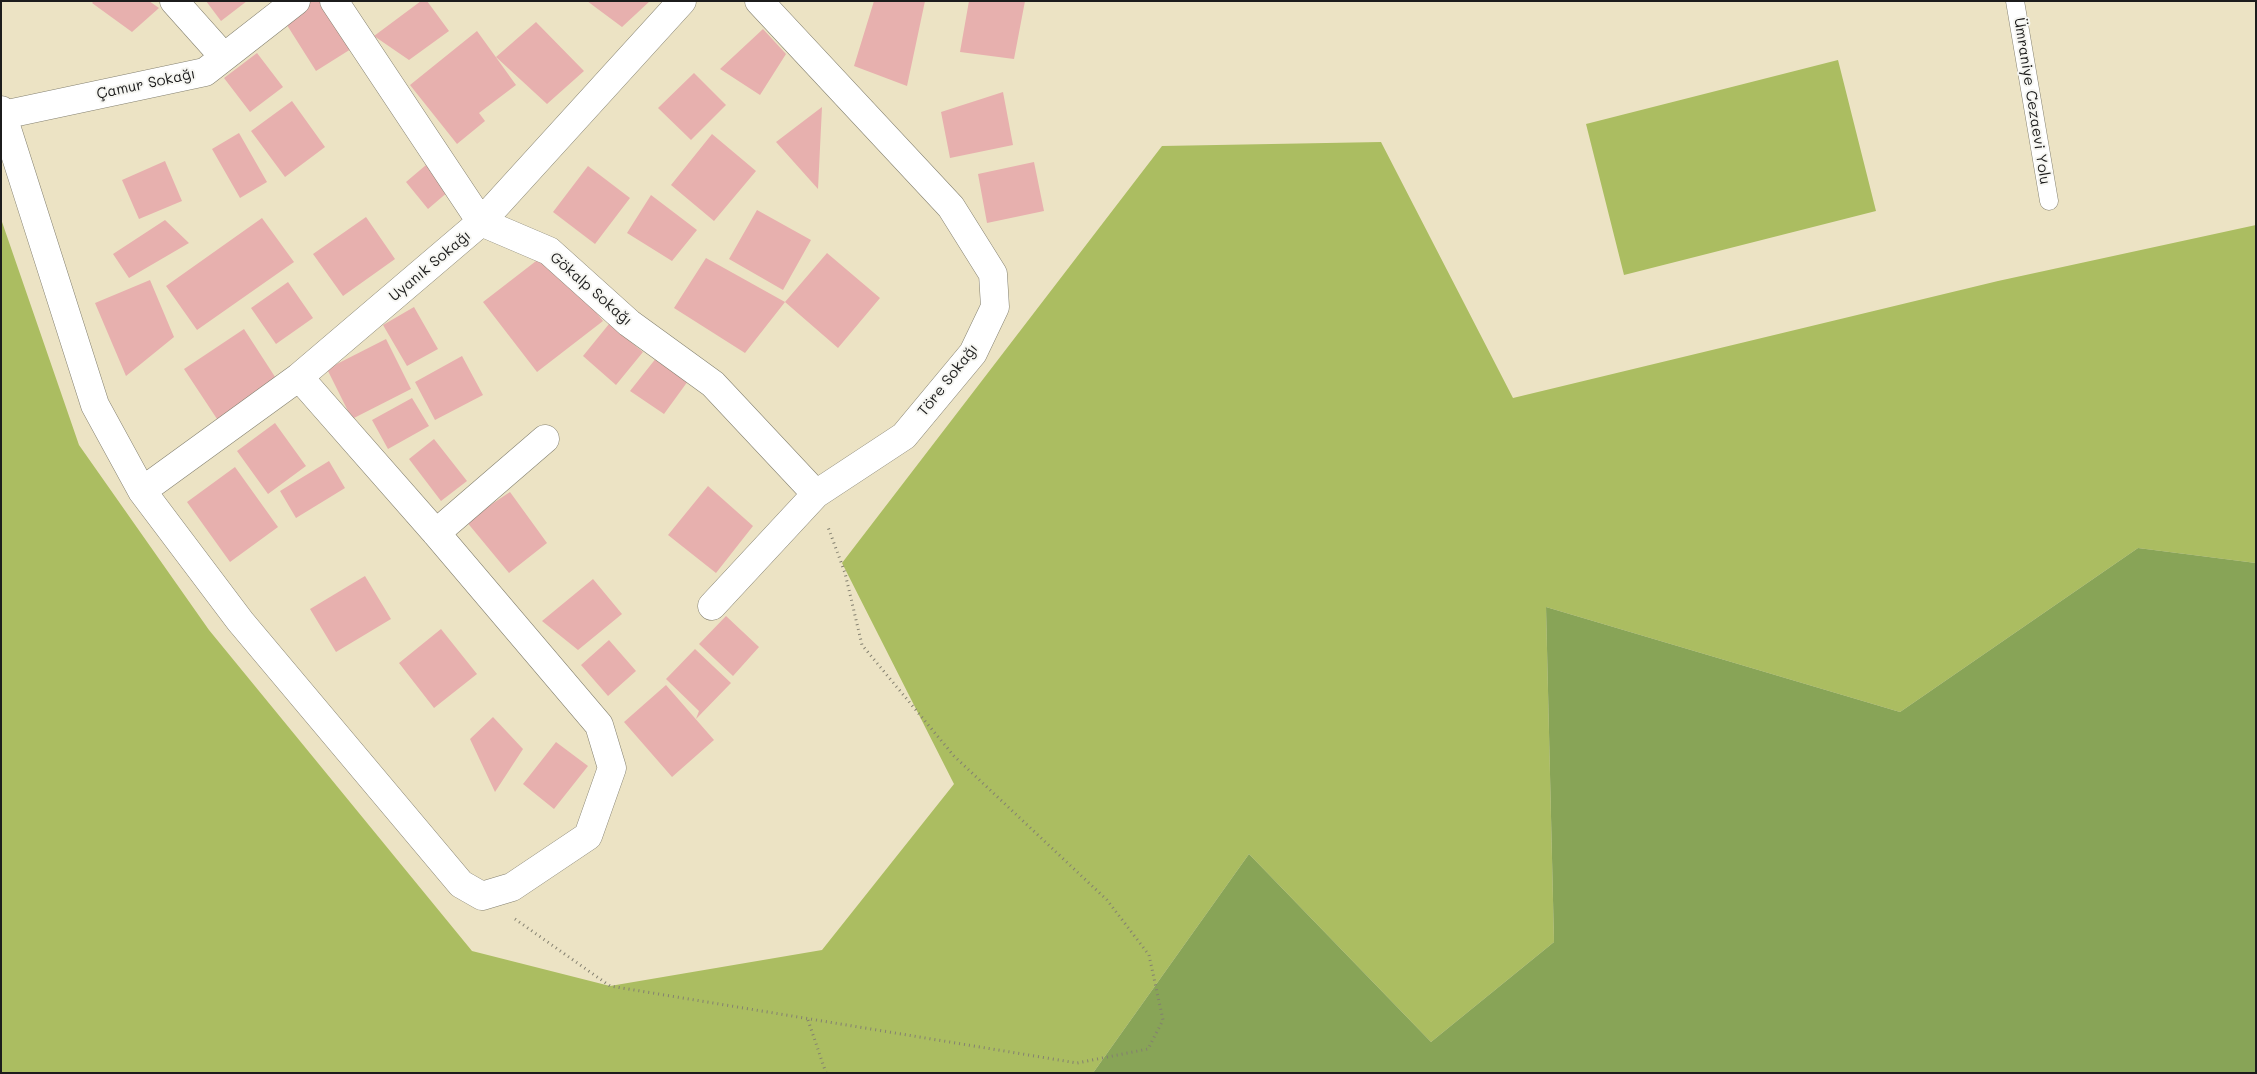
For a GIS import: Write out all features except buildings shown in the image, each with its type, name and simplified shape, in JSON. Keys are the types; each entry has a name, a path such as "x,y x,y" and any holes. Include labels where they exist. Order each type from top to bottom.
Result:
{"street":[{"path":"174,1 224,57"},
{"name":"Çamur Sokağı","path":"2,113 204,72 296,1"},
{"path":"334,1 481,222"},
{"name":"Uyanık Sokağı","path":"142,491 299,377 481,222 682,1"},
{"name":"Töre Sokağı","path":"712,606 816,494 904,436 973,353 995,307 993,274 951,207 758,1"},
{"path":"2,113 96,405 142,491 240,621 461,884 482,896 512,887 588,836 612,768 599,725 436,532 299,377"},
{"name":"Gökalp Sokağı","path":"481,222 549,250 629,323 713,384 816,494"},
{"path":"436,532 545,439"}],"lane":[{"name":"Ümraniye Cezaevi Yolu","path":"2016,1 2049,201"}],"path":[{"path":"482,896 610,986 1077,1063 1148,1049 1163,1020 1149,955 1107,900 954,756 862,645 844,573 816,494"},
{"path":"808,1020 826,1073"}],"green space":[{"path":"1838,60 1876,211 1624,275 1586,124"},
{"path":"1381,142 1513,398 1998,281 2256,225 2256,563 2138,548 1900,712 1546,607 1554,942 1431,1042 1249,854 1093,1073 1,1073 1,219 79,445 209,630 472,951 610,986 822,950 954,784 842,563 1162,146"},
{"path":"2138,548 2256,563 2256,1073 1093,1073 1249,854 1431,1042 1554,942 1546,607 1900,712"}]}
